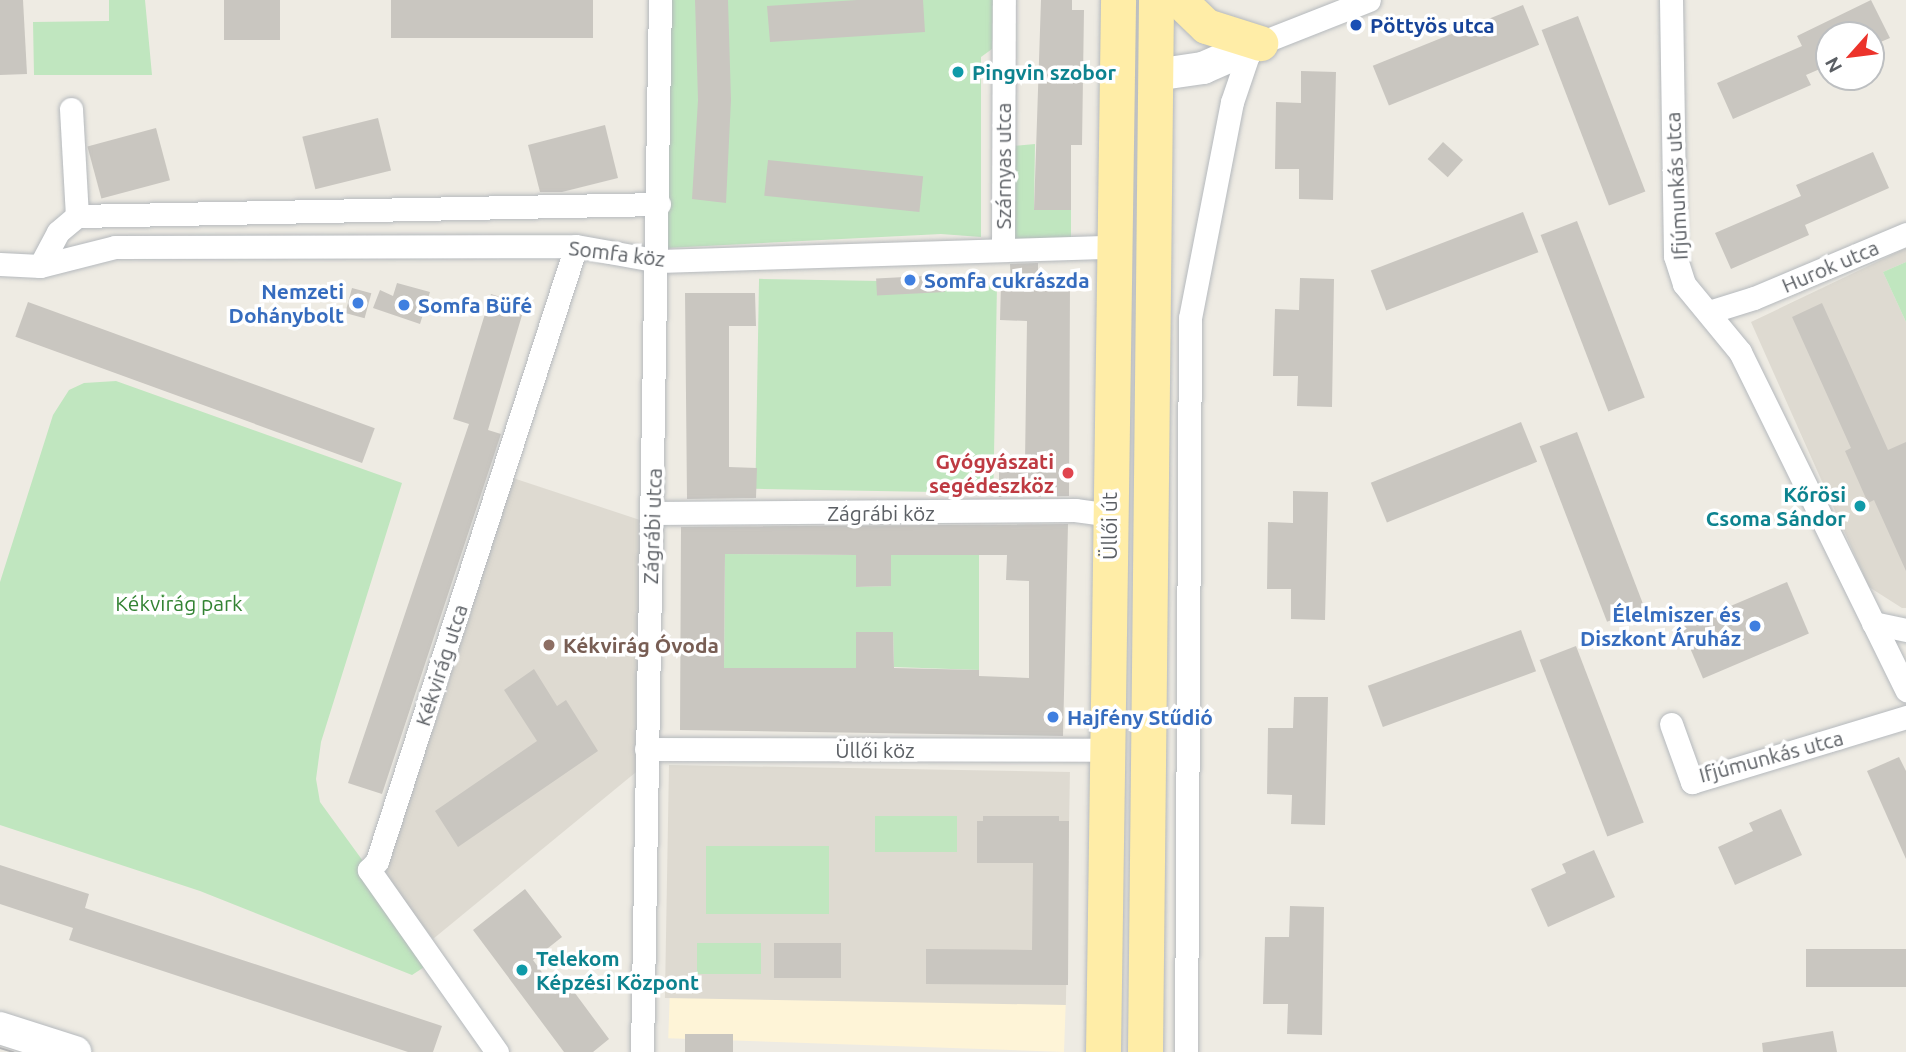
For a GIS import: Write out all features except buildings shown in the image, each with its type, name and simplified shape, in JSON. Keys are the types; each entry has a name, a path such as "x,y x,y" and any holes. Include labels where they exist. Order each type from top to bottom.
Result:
{"main road":[{"name":"Üllői út","path":"1145,1052 1156,0"},
{"path":"1179,0 1206,26 1260,43"},
{"name":"Üllői út","path":"1103,1052 1104,750 1118,17"},
{"path":"1116,94 1155,75 1118,17"}],"street":[{"name":"Zágrábi utca","path":"642,1052 646,749 659,261 660,0"},
{"name":"Szárnyas utca","path":"1003,248 1004,0"},
{"path":"1155,75 1203,68 1369,0"},
{"name":"Ifjúmunkás utca","path":"1671,0 1675,256 1684,284 1698,306 1709,312 1740,352 1906,690"},
{"path":"1186,1052 1190,318 1232,102 1248,55 1260,43"},
{"path":"40,267 58,232 77,216 71,108"},
{"name":"Somfa köz","path":"77,216 659,204"},
{"name":"Hurok utca","path":"1709,312 1754,298 1906,233"},
{"name":"Somfa köz","path":"0,264 40,267 115,247 576,246 659,261 1003,248 1112,247"},
{"name":"Kékvirág utca","path":"497,1052 369,870 377,860 576,246"},
{"name":"Hurok utca","path":"1740,352 1740,321 1754,298"},
{"name":"Zágrábi köz","path":"652,513 1075,510 1109,515"},
{"path":"1873,623 1906,630"},
{"name":"Ifjúmunkás utca","path":"1671,724 1692,782 1906,718"},
{"name":"Üllői köz","path":"646,749 1104,750"},
{"path":"0,1028 75,1052"}],"shaded area":[{"path":"1906,248 1906,262 1883,272 1906,322 1906,608 1902,608 1869,587 1751,322"},
{"name":"Kékvirág Óvoda","path":"510,477 646,522 641,768 433,939 380,870"},
{"path":"669,765 1070,772 1066,1005 665,998"},
{"path":"670,981 1066,995 1064,1052 668,1038"}],"green space":[{"path":"109,0 145,0 152,75 34,75 33,22 109,21"},
{"path":"671,0 993,0 992,49 981,57 981,237 941,234 666,248"},
{"path":"1035,144 1034,209 1071,210 1071,240 1014,239 1012,146"},
{"path":"1906,262 1906,322 1883,272"},
{"path":"759,279 997,283 993,493 755,489"},
{"name":"Kékvirág park","path":"116,381 402,483 321,742 316,779 320,802 435,960 412,975 200,891 0,825 0,582 53,415 69,390 84,383"},
{"path":"725,554 856,555 856,587 891,586 891,555 979,555 979,670 894,667 893,632 856,632 856,668 724,668"},
{"path":"875,816 957,816 957,852 875,852"},
{"path":"706,846 829,846 829,914 706,914"},
{"path":"697,943 761,943 761,974 697,974"}],"tram line":[{"path":"0,1048 13,1052"}],"place":[{"name":"Pöttyös utca","path":"1356,25"},
{"name":"Pingvin szobor","path":"958,72"},
{"name":"Somfa cukrászda","path":"910,280"},
{"name":"Nemzeti Dohánybolt","path":"358,303"},
{"name":"Somfa Büfé","path":"404,305"},
{"name":"Gyógyászati segédeszköz","path":"1068,473"},
{"name":"Kőrösi Csoma Sándor","path":"1860,506"},
{"name":"Élelmiszer és Diszkont Áruház","path":"1755,626"},
{"name":"Kékvirág Óvoda","path":"549,645"},
{"name":"Hajfény Stűdió","path":"1053,717"},
{"name":"Telekom Képzési Központ","path":"522,970"}]}
